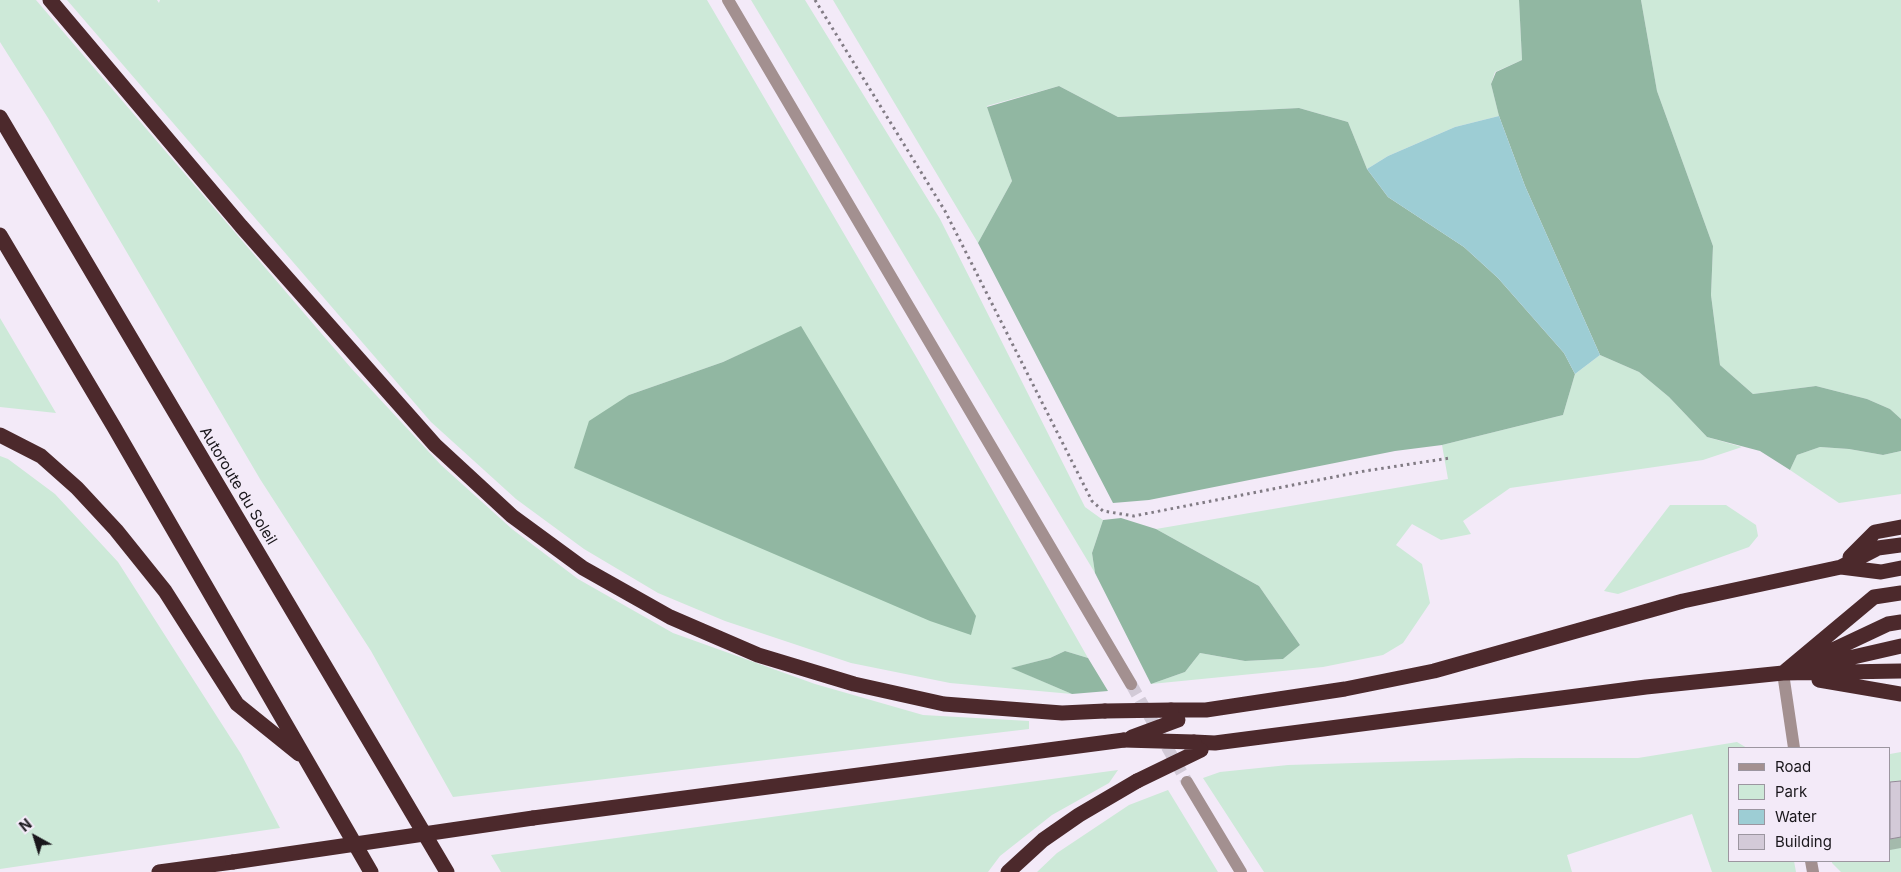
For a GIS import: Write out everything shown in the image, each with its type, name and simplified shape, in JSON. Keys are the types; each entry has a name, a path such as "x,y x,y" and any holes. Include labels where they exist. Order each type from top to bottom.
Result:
{"highway":[{"path":"50,0 241,226 435,445 512,516 583,568 670,617 758,655 854,684 944,704 1062,713 1105,711 1175,715 1345,689 1434,670 1683,601 1841,567 1878,548 1901,545"},
{"name":"Autoroute du Soleil","path":"0,117 447,872"},
{"path":"0,235 114,427 371,872"},
{"path":"0,435 41,456 77,488 116,530 166,591 237,704 305,758"},
{"path":"1841,567 1875,532 1901,527"},
{"path":"1841,567 1881,572 1901,568"},
{"path":"1783,673 1874,597 1901,593"},
{"path":"1783,673 1888,624 1901,622"},
{"path":"1783,673 1901,646"},
{"path":"159,872 533,818 1124,740 1197,746 1646,687 1783,673 1901,670"},
{"path":"1783,673 1901,694"},
{"path":"1124,740 1175,715"},
{"path":"1008,872 1043,840 1078,815 1197,746"}],"street":[{"path":"728,0 1131,684"},
{"path":"1783,673 1794,747"},
{"path":"1187,782 1241,872"}],"path":[{"path":"815,0 945,211 1092,501 1103,512 1134,516 1356,473 1450,458"}],"green space":[{"path":"0,0 36,0 351,368 441,465 512,529 578,579 673,633 815,684 923,715 1029,721 1029,729 453,797 371,651 260,479 48,118 0,42"},
{"path":"67,0 157,0 159,3 160,0 707,0 918,360 1088,658 1065,651 1050,658 1012,668 1072,694 950,683 851,663 725,621 658,593 584,549 516,499 431,422","holes":["801,327 574,468 629,395 723,362"]},
{"path":"751,0 805,0 940,219 1085,507 1103,520 1092,553 1095,573"},
{"path":"833,0 1519,0 1522,60 1495,72 1491,84 1499,116 1455,127 1388,156 1367,169 1348,122 1299,108 1118,117 1059,86 987,106 1012,181 978,243"},
{"path":"1519,0 1641,0 1657,91 1713,246 1711,295 1720,365 1753,394 1816,386 1867,399 1890,409 1901,419 1901,451 1883,455 1849,449 1820,447 1797,455 1790,470 1760,451 1707,437 1669,397 1639,372 1600,355 1525,186 1499,116 1491,84 1496,72 1522,60"},
{"path":"1641,0 1901,0 1901,419 1890,409 1867,399 1816,386 1753,394 1720,365 1711,295 1713,246 1657,91"},
{"path":"1059,86 1118,117 1299,108 1348,122 1367,169 1388,197 1464,247 1498,278 1564,353 1575,374 1563,415 1442,445 1395,451 1149,500 1113,503 978,243 1012,181 987,107"},
{"path":"0,318 56,413 0,407"},
{"path":"801,326 976,616 971,635 930,621 574,468 589,421 629,395 723,362"},
{"path":"1600,355 1639,372 1669,397 1707,437 1742,447 1703,460 1510,488 1463,521 1471,534 1441,540 1412,524 1396,545 1422,564 1430,603 1403,643 1383,655 1323,667 1151,684 1185,672 1200,653 1245,661 1283,659 1300,645 1259,586 1156,529 1448,479 1442,445 1563,415 1575,374"},
{"path":"1820,447 1849,449 1883,455 1901,451 1901,494 1839,503 1790,470 1797,455"},
{"path":"0,456 8,459 55,494 118,562 241,754 280,828 0,869"},
{"path":"1670,505 1726,505 1756,525 1758,536 1749,547 1618,594 1604,591"},
{"path":"1121,518 1156,529 1259,586 1300,645 1283,659 1245,661 1200,653 1185,672 1151,684 1095,573 1092,553 1103,520"},
{"path":"1065,651 1088,658 1108,691 1072,694 1011,668 1050,658"},
{"path":"1737,742 1745,747 1728,747 1728,862 1794,862 1796,872 1712,872 1692,814 1567,855 1572,872 1264,872 1203,778 1220,772 1288,765 1521,758 1638,758"},
{"path":"1901,752 1901,781 1891,782 1891,754"},
{"path":"1118,770 1109,783 1052,815 1000,856 988,872 501,872 491,855"},
{"path":"1168,790 1218,872 1037,872 1057,853 1129,805"},
{"path":"1901,837 1901,872 1841,872 1832,863 1891,862 1891,839"}],"water":[{"path":"1499,116 1525,186 1600,355 1575,374 1564,353 1498,278 1464,247 1388,197 1367,169 1388,156 1455,127"}],"building":[{"path":"1901,781 1901,837 1891,839 1891,782"}],"tunnel":[{"path":"1131,684 1187,782"}]}
